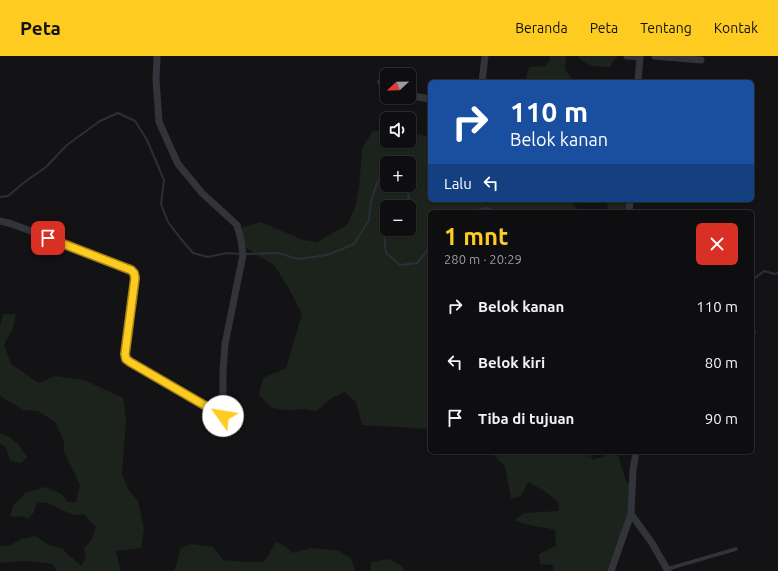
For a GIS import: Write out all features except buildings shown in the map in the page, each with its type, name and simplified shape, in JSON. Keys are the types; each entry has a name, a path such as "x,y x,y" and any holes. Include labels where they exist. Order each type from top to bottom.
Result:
{"street":[{"path":"0,221 12,224 131,270 134,273 135,278 125,354 126,359 223,416 223,372 225,344 243,255 241,240 237,225 202,193 178,164 159,122 156,86 157,56"},
{"path":"482,80 485,56"},
{"path":"627,56 640,57 638,80"},
{"path":"655,56 701,60"},
{"path":"416,97 428,99"},
{"path":"611,571 631,514 633,470 636,454"},
{"path":"631,514 652,542 668,570"}],"lane":[{"path":"668,570 736,549"}],"shaded area":[{"path":"549,56 566,56 565,69 572,80 526,80 529,67 546,66 550,60"},
{"path":"578,56 617,56 610,67 588,64 581,60"},
{"path":"380,130 380,148 416,148 416,134 428,137 428,202 570,202 579,210 428,210 428,429 362,425 356,402 344,392 330,399 317,411 272,408 259,395 263,378 286,368 302,314 275,266 238,243 237,233 243,227 261,222 303,240 317,242 347,225 355,208 359,187 362,149 372,132"},
{"path":"607,202 629,202 629,210 608,210"},
{"path":"3,314 16,314 13,328 4,345 11,364 39,383 55,376 84,380 123,398 126,420 122,474 128,489 138,501 144,529 141,548 116,551 121,571 57,571 52,564 46,563 20,561 0,563 0,546 9,546 21,539 35,536 49,545 61,548 81,566 86,559 84,549 91,540 96,527 84,514 73,515 48,503 37,502 34,512 28,519 20,516 10,517 13,506 26,492 46,487 62,494 67,502 76,502 80,485 64,452 64,441 55,422 38,411 23,410 0,396 0,325"},
{"path":"0,433 16,442 22,449 27,457 21,463 10,461 6,447 0,444"},
{"path":"494,454 589,454 593,460 605,456 606,454 618,454 626,481 632,487 632,502 609,571 553,571 553,565 540,564 539,554 556,546 555,530 525,524 515,520 524,513 559,511 558,502 546,492 528,482 521,496 511,499 505,466"},
{"path":"276,542 287,547 292,553 312,548 339,551 351,558 355,571 173,571 176,567 180,549 191,544 213,547 223,560 264,562"},
{"path":"389,559 402,566 404,571 371,571 370,562"}],"waterway":[{"path":"0,197 8,196 46,167 67,145 100,121 118,113 135,121 147,140 164,180 161,204 168,222 193,253 208,257 227,253 240,254"},
{"path":"245,254 278,253 298,259 327,255 354,244 369,220 371,201 377,183 380,179"},
{"path":"408,192 409,200"},
{"path":"476,210 486,208 493,210"},
{"path":"384,236 386,253 400,265 417,263 428,249"},
{"path":"754,278 764,271 775,274 778,273"},
{"path":"754,330 754,334"}],"route":[{"path":"48,238 109,261 131,270 134,273 135,278 125,354 126,359 217,411 223,416"}]}
